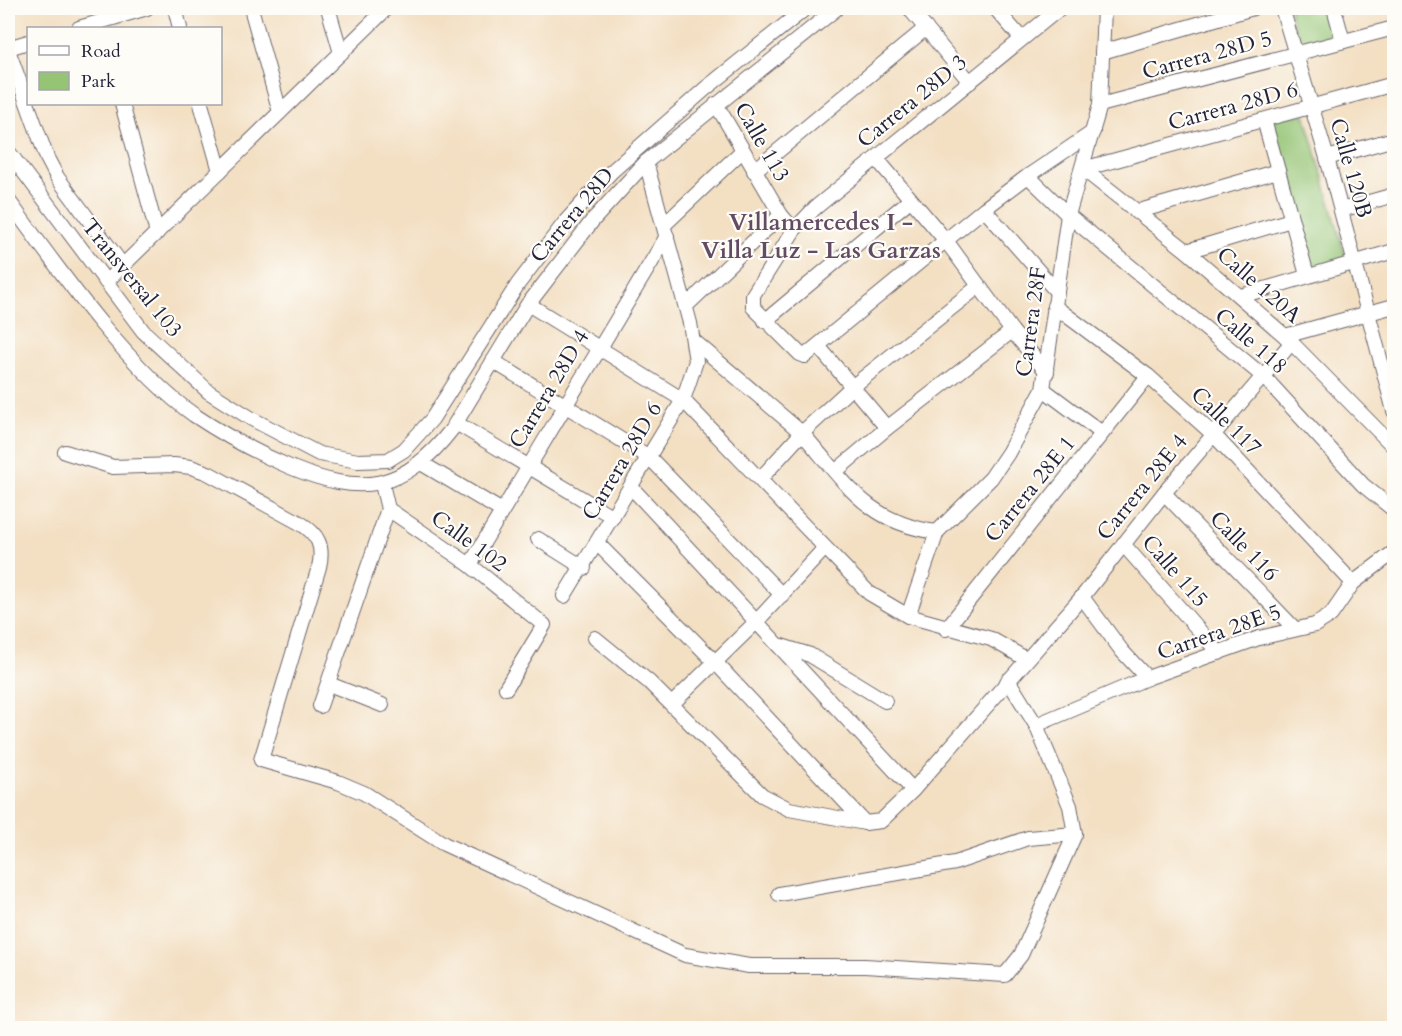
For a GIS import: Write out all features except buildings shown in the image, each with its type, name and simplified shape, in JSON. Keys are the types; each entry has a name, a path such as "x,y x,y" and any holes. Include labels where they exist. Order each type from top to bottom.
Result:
{"street":[{"path":"101,26 147,8"},
{"path":"175,8 180,27"},
{"path":"250,8 280,112"},
{"path":"328,8 340,53"},
{"path":"106,282 387,8"},
{"name":"Carrera 28D","path":"375,462 388,459 404,450 418,436 444,402 488,327 518,284 566,221 610,172 705,89 806,8"},
{"name":"Carrera 28D","path":"382,484 408,473 436,450 456,423 528,304 572,244 646,162 837,8"},
{"path":"909,8 969,82"},
{"path":"996,8 1021,38"},
{"name":"Carrera 28D 3","path":"794,230 815,208 1060,8"},
{"path":"1100,105 1104,8"},
{"path":"1102,52 1253,8"},
{"name":"Calle 120B","path":"1282,8 1327,158 1367,314 1388,364 1395,411"},
{"path":"1334,8 1343,42"},
{"path":"754,171 926,28"},
{"name":"Carrera 28D 5","path":"1100,105 1395,28"},
{"path":"27,42 8,49 27,103"},
{"name":"Carrera 28D 6","path":"1083,169 1395,84"},
{"name":"Calle 113","path":"716,104 781,215 794,230"},
{"path":"28,105 47,159 57,177 123,266"},
{"path":"122,105 157,233"},
{"path":"201,105 220,171"},
{"name":"Carrera 28F","path":"908,616 937,532 991,478 1008,453 1043,389 1068,215 1100,105"},
{"path":"1264,120 1307,275"},
{"path":"794,230 753,295 753,308 802,356 818,346 947,242 984,209 1093,132"},
{"path":"1327,158 1395,139"},
{"name":"Carrera 28D 4","path":"470,565 600,347 665,231 742,151"},
{"name":"Transversal 103","path":"8,152 143,331 210,392 252,419 319,454 339,459 375,462"},
{"path":"876,158 947,242 1012,331 1047,372"},
{"name":"Carrera 28D 6","path":"564,596 584,567 683,400 696,361 686,306 646,162"},
{"name":"Calle 120A","path":"1083,169 1187,250 1241,296 1289,339 1395,447"},
{"path":"1136,212 1278,171"},
{"name":"Calle 118","path":"1028,176 1068,215 1264,376 1363,485 1395,510"},
{"path":"1341,210 1395,195"},
{"path":"8,200 123,347 160,386 193,414 276,461 313,476 355,486 382,484 388,509 321,706"},
{"path":"765,321 910,200"},
{"path":"984,209 1056,291"},
{"path":"686,306 781,215"},
{"path":"1187,250 1291,220"},
{"path":"1241,296 1395,251"},
{"path":"761,478 802,433 852,387 979,286"},
{"path":"528,304 683,400 761,478 869,593 908,616 992,639 1026,659"},
{"name":"Calle 117","path":"1054,306 1148,376 1213,434 1353,583"},
{"path":"1289,339 1395,306"},
{"path":"836,471 887,428 1012,331"},
{"name":"Carrera 28E 4","path":"865,823 881,821 913,790 1082,597 1164,493 1264,376 1289,339"},
{"path":"694,341 802,433 856,496 887,519 904,526 937,532"},
{"path":"818,346 887,428"},
{"path":"493,361 649,458 782,595"},
{"name":"Carrera 28E 1","path":"946,628 1148,376"},
{"path":"1043,389 1101,433"},
{"path":"456,423 613,517"},
{"path":"65,452 113,467 174,465 200,470 311,529 319,540 323,551 319,567 261,760 338,782 364,793 444,844 685,955 749,966 865,966 1005,975 1021,955 1075,834 1070,806 1036,725 1008,680"},
{"path":"421,463 502,511"},
{"path":"631,487 913,790"},
{"name":"Calle 116","path":"1164,493 1294,628"},
{"name":"Calle 102","path":"388,509 470,565 544,625 506,688"},
{"path":"538,539 584,567"},
{"path":"597,543 715,662 865,823"},
{"name":"Calle 115","path":"1123,544 1219,653"},
{"path":"672,704 756,622 825,548"},
{"name":"Carrera 28E 5","path":"1036,725 1147,678 1294,628 1315,625 1331,615 1353,583 1395,552"},
{"path":"1082,597 1122,651 1147,678"},
{"path":"595,638 624,660 672,704 762,795 789,809 865,823"},
{"path":"777,645 810,655 885,701"},
{"path":"329,684 382,705"},
{"path":"779,894 955,863 1028,838 1075,834"}],"green space":[{"path":"1289,8 1331,8 1339,39 1301,50"},
{"path":"1305,114 1346,258 1308,270 1266,118"}],"district":[{"name":"Villamercedes I - Villa Luz - Las Garzas","path":"821,236"}]}
